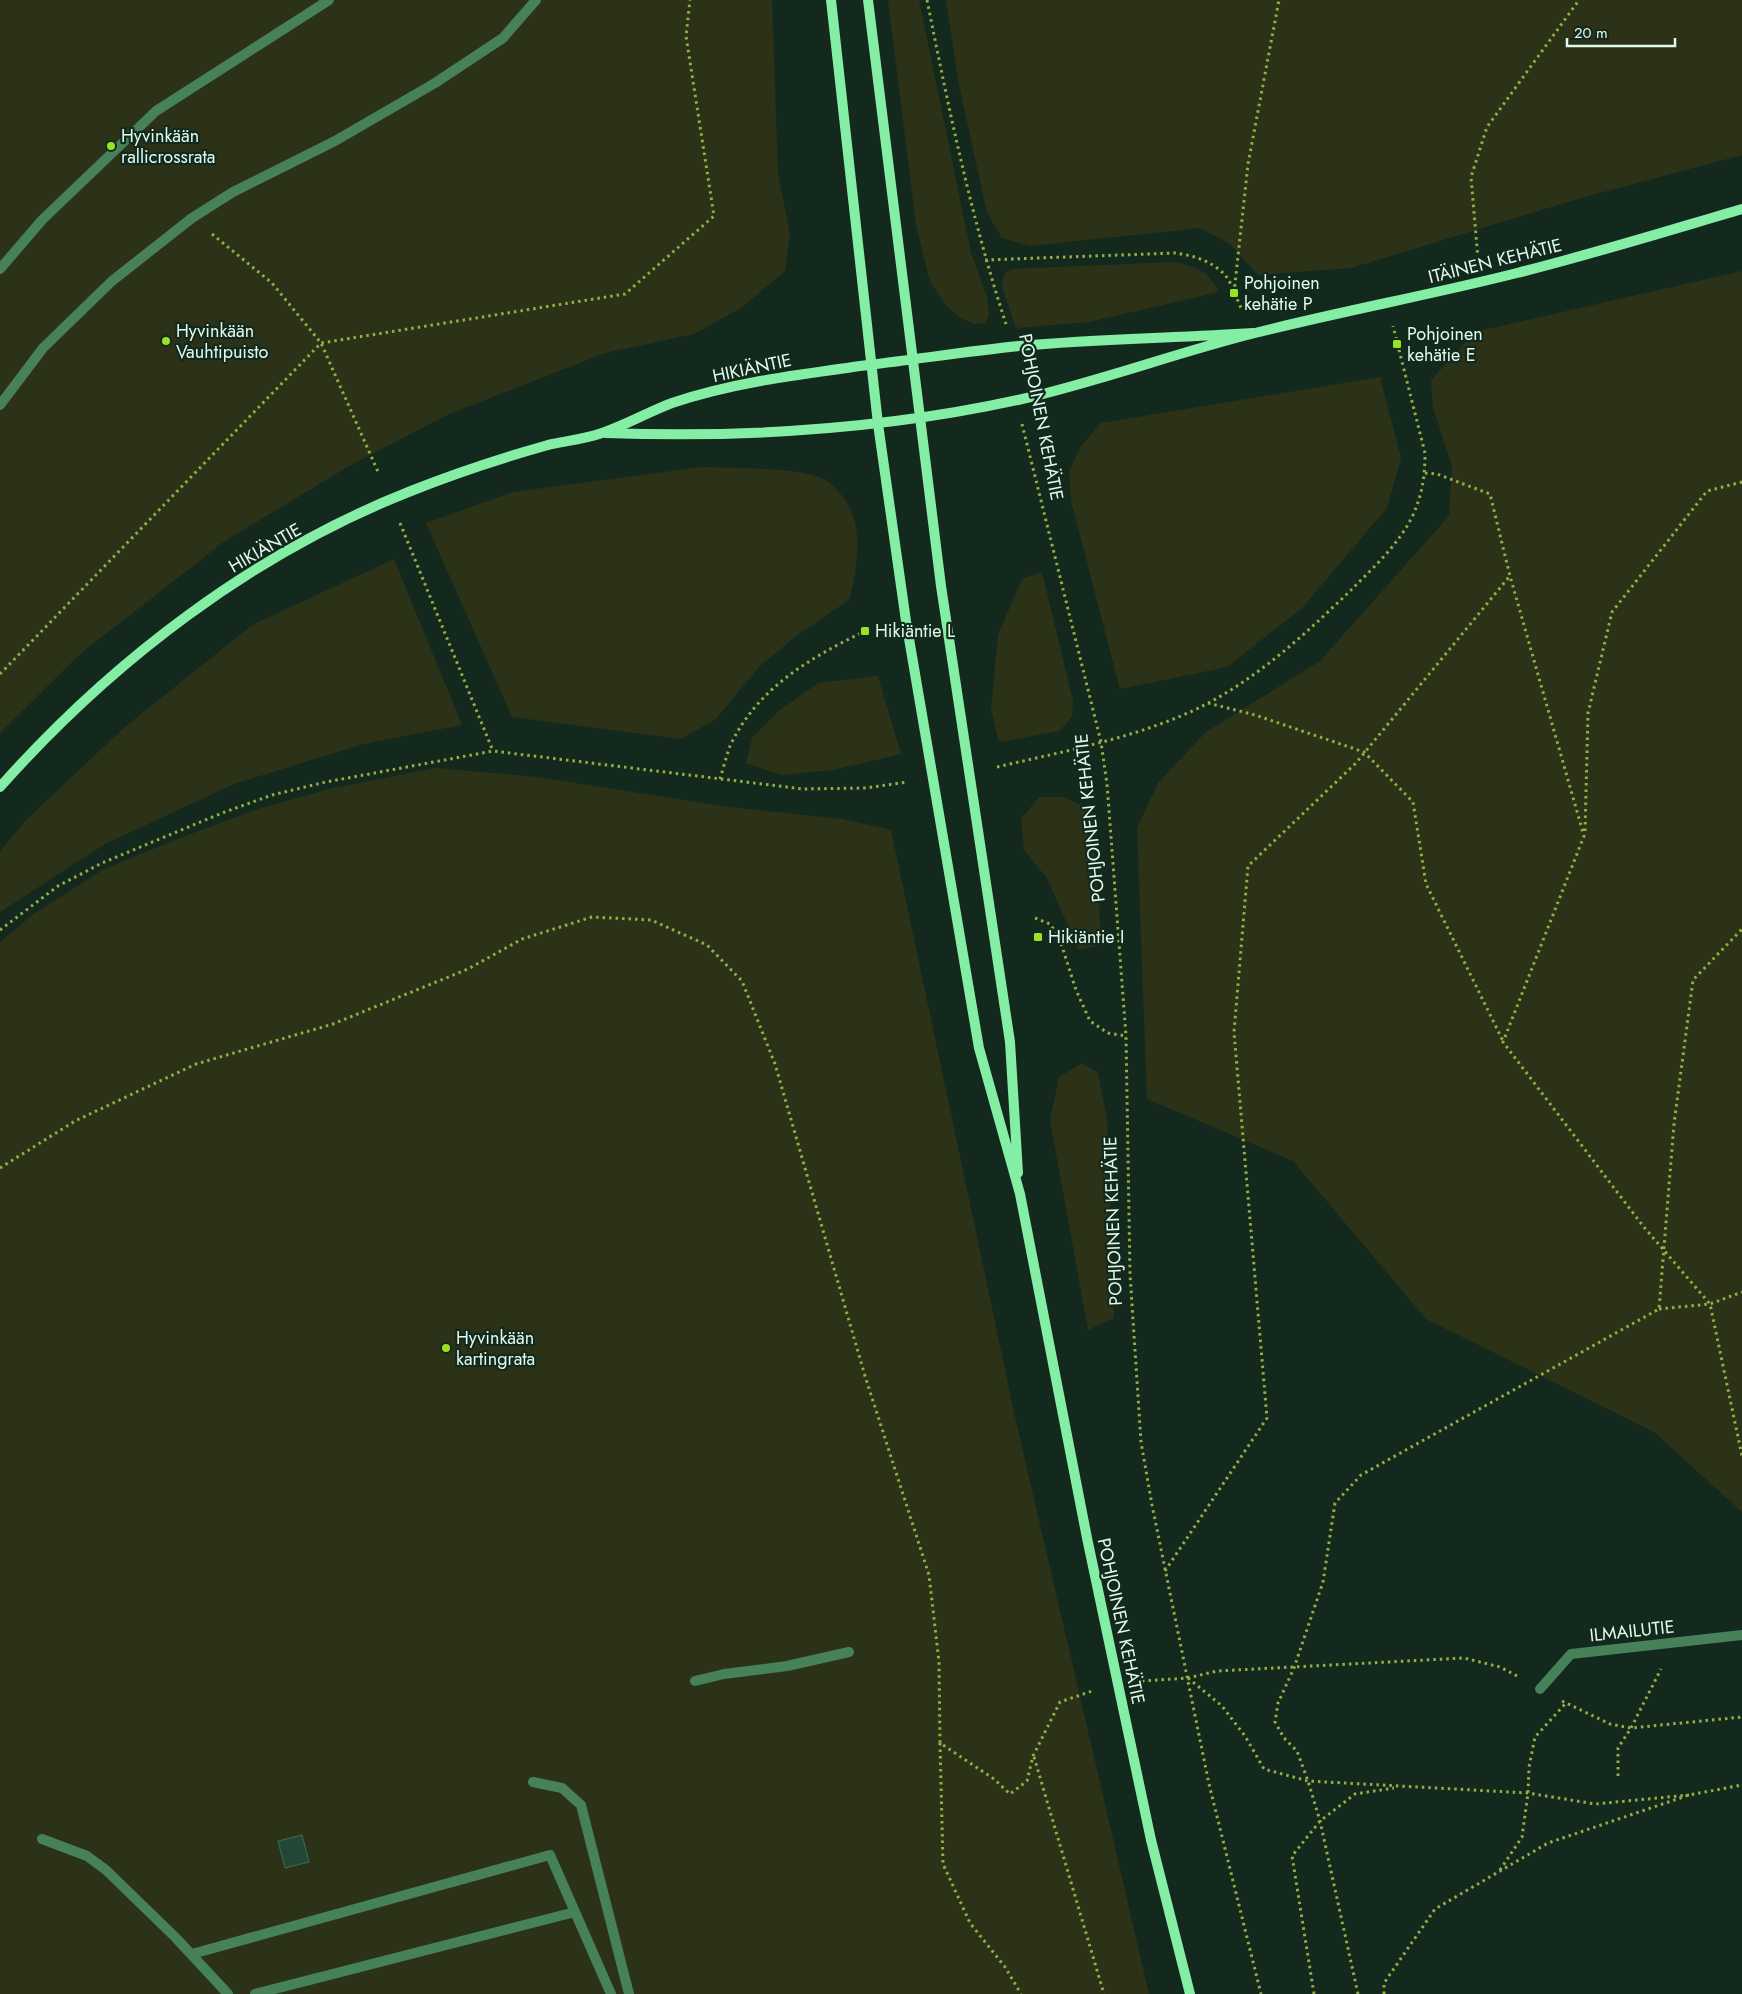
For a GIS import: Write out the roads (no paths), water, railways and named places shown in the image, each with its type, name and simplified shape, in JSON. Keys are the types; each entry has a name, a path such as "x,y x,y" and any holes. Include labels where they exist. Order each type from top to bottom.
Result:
{"main road":[{"name":"POHJOINEN KEHÄTIE","path":"831,0 878,424 906,621 979,1048 1020,1194 1087,1538 1151,1840 1190,1994"},
{"name":"POHJOINEN KEHÄTIE","path":"868,0 941,586 1010,1042 1020,1194"},
{"name":"ITÄINEN KEHÄTIE","path":"878,424 1018,400 1137,369 1253,333 1479,282 1640,240 1742,209"},
{"name":"ITÄINEN KEHÄTIE","path":"914,359 1010,347 1253,333"},
{"name":"HIKIÄNTIE","path":"0,787 37,744 119,670 210,599 268,563 343,522 411,491 510,456 602,433 673,403 730,388 809,373 914,359"},
{"name":"HIKIÄNTIE","path":"602,433 694,436 776,434 878,424"}],"street":[{"path":"0,269 64,199 156,111 329,0"},
{"path":"0,405 44,348 105,288 192,218 233,192 335,141 435,83 503,38 536,0"},
{"name":"ILMAILUTIE","path":"1540,1689 1571,1654 1742,1635"},
{"path":"696,1681 724,1674 787,1666 849,1652"},
{"path":"533,1782 562,1788 581,1806 629,1994"},
{"path":"42,1839 87,1856 106,1870 192,1954 228,1994"},
{"path":"192,1954 550,1855 611,1994"},
{"path":"255,1994 575,1912"}],"place":[{"name":"Hyvinkään rallicrossrata","path":"111,146"},
{"name":"Pohjoinen kehätie P","path":"1234,293"},
{"name":"Hyvinkään Vauhtipuisto","path":"166,341"},
{"name":"Pohjoinen kehätie E","path":"1397,344"},
{"name":"Hikiäntie L","path":"865,631"},
{"name":"Hikiäntie I","path":"1038,937"},
{"name":"Hyvinkään kartingrata","path":"446,1348"}]}
